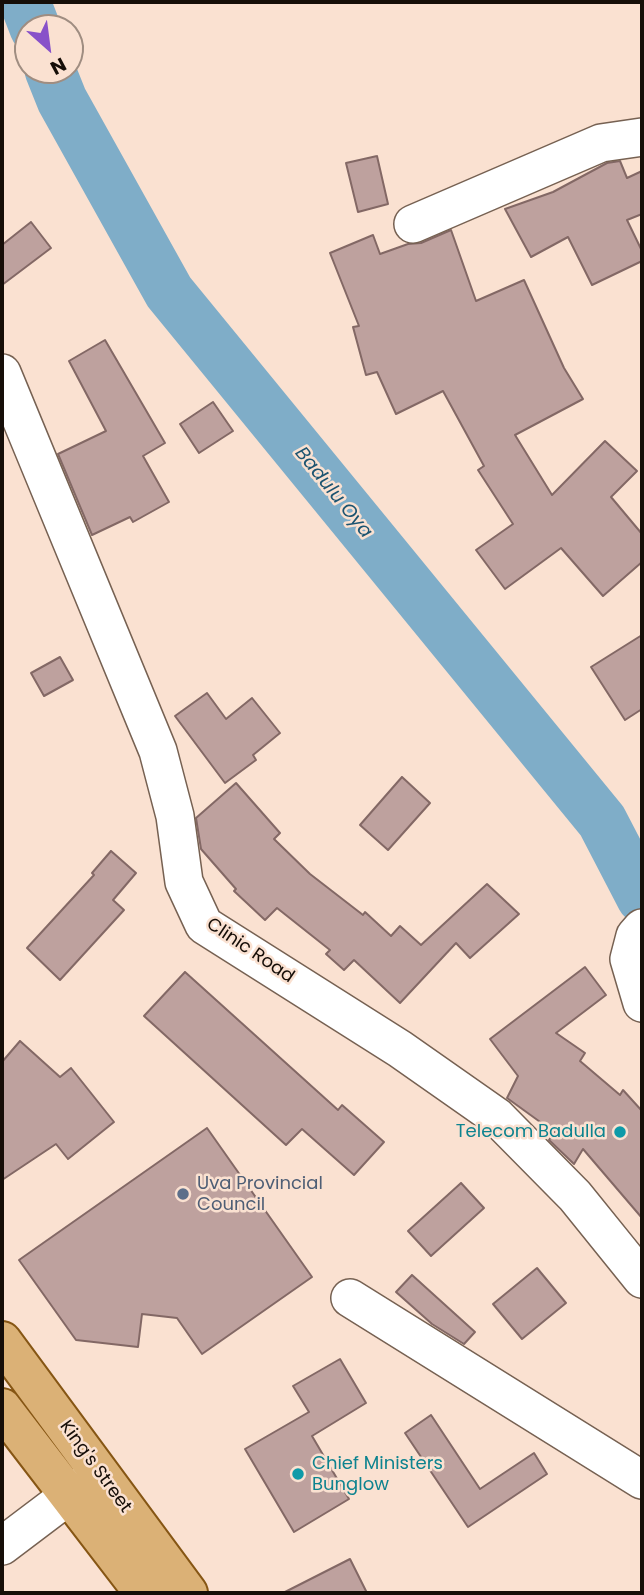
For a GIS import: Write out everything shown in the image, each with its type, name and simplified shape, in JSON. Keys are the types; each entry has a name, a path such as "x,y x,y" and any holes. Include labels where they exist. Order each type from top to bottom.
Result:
{"main road":[{"name":"King's Street","path":"2,1341 144,1593"},
{"name":"King's Street","path":"2,1408 83,1484 188,1593"}],"street":[{"path":"413,224 601,143 642,137"},
{"name":"Clinic Road","path":"2,373 158,751 175,816 184,882 204,925 400,1049 497,1117 575,1196 642,1279"},
{"path":"639,932 629,959 642,1003"},
{"path":"350,1298 642,1480"},
{"path":"2,1546 83,1484"}],"building":[{"path":"377,156 388,204 358,212 346,163"},
{"path":"620,161 627,178 642,171 642,214 627,220 642,251 642,261 592,285 568,237 531,257 505,209 553,192 607,163"},
{"path":"31,222 51,248 2,285 2,245"},
{"path":"451,230 476,301 524,280 564,368 583,399 515,435 552,495 605,441 637,471 611,497 642,534 642,562 603,596 561,548 505,589 476,550 513,524 478,470 484,466 443,391 396,414 377,372 366,375 353,327 359,326 330,253 373,235 380,254 408,244 421,243"},
{"path":"105,340 165,443 143,456 169,502 133,522 130,517 92,535 58,454 106,431 69,361"},
{"path":"213,402 233,431 199,453 180,424"},
{"path":"642,635 642,709 625,720 591,667"},
{"path":"60,657 73,680 44,696 31,673"},
{"path":"207,693 226,719 252,698 280,733 253,755 256,760 225,783 175,716"},
{"path":"402,777 430,803 388,850 360,825"},
{"path":"236,783 280,833 274,839 310,874 363,915 365,912 391,936 400,926 421,945 487,884 519,914 470,958 456,943 400,1003 354,960 344,970 326,954 330,950 277,908 265,920 234,891 236,889 201,849 196,818"},
{"path":"111,851 136,873 113,900 124,910 60,980 27,948 94,875 92,873"},
{"path":"585,967 606,995 556,1033 585,1053 580,1061 620,1095 623,1090 642,1111 642,1218 583,1149 574,1164 549,1140 554,1132 507,1098 518,1076 490,1039"},
{"path":"185,972 338,1110 342,1105 384,1142 354,1175 302,1129 286,1145 144,1016"},
{"path":"20,1041 60,1077 71,1068 114,1122 68,1159 56,1144 2,1180 2,1062"},
{"name":"Uva Provincial Council","path":"207,1128 312,1277 202,1354 177,1318 142,1314 138,1347 76,1340 19,1260"},
{"path":"461,1183 484,1208 431,1256 408,1231"},
{"path":"537,1268 566,1303 522,1339 493,1304"},
{"path":"412,1275 475,1332 464,1344 432,1324 396,1292"},
{"name":"Chief Ministers Bunglow","path":"340,1359 366,1403 312,1436 349,1499 294,1532 245,1449 309,1412 293,1386"},
{"path":"431,1415 480,1489 534,1453 547,1474 468,1527 405,1433"},
{"path":"350,1559 367,1593 283,1593"}],"waterway":[{"name":"Badulu Oya","path":"25,2 30,14"},
{"name":"Badulu Oya","path":"56,84 169,292 602,821 642,898"}],"place":[{"name":"Telecom Badulla","path":"620,1132"},
{"name":"Uva Provincial Council","path":"183,1194"},
{"name":"Chief Ministers Bunglow","path":"298,1474"}]}
